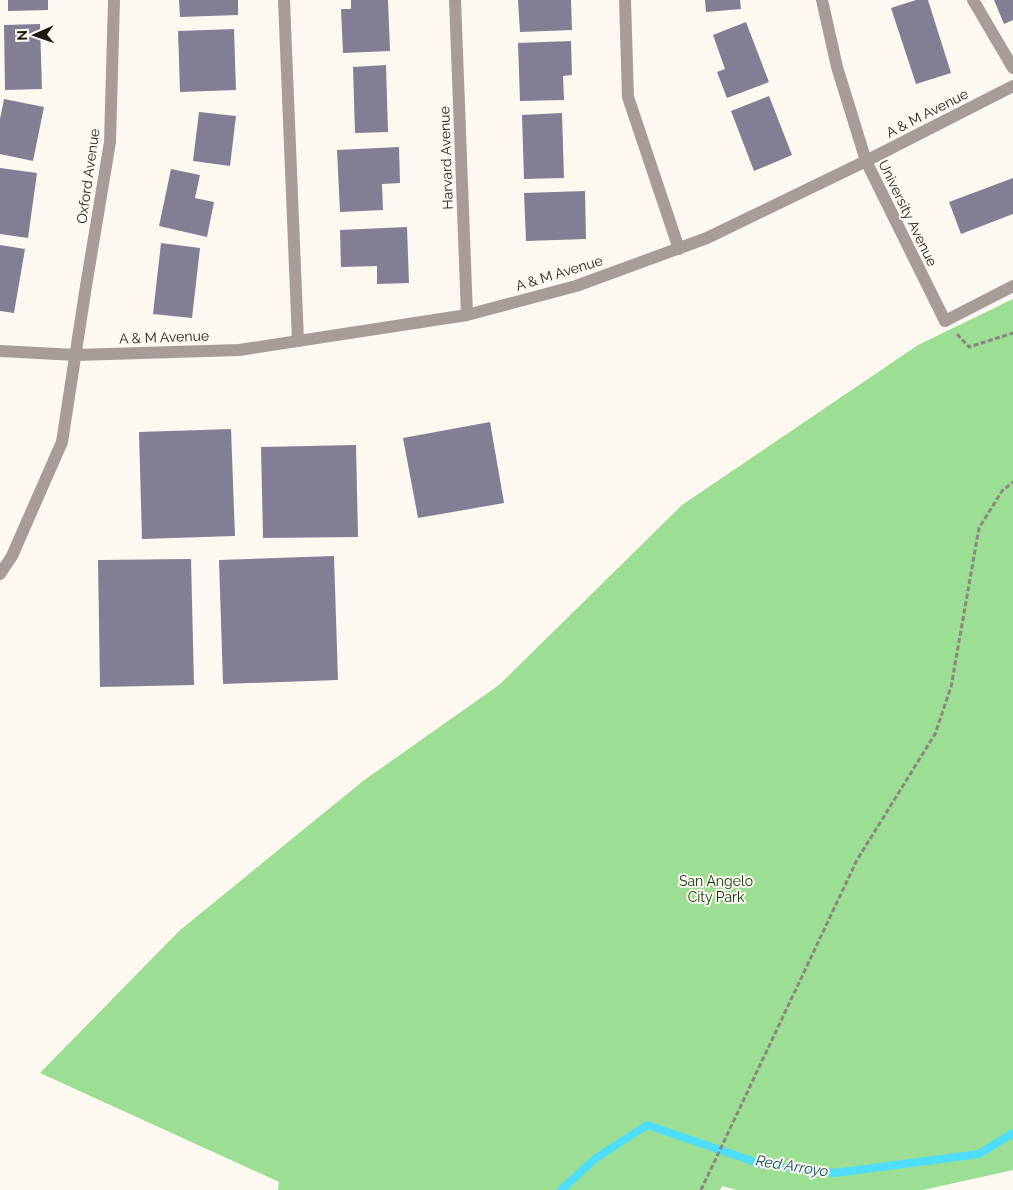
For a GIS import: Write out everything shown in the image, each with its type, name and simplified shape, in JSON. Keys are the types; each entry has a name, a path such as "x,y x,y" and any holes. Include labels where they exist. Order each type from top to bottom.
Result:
{"street":[{"name":"Oxford Avenue","path":"0,574 12,556 62,442 110,142 114,0"},
{"path":"284,0 298,341"},
{"name":"Harvard Avenue","path":"456,0 467,315"},
{"path":"625,0 628,97 679,249"},
{"name":"University Avenue","path":"822,0 836,67 866,161 944,321"},
{"path":"973,0 1013,68"},
{"name":"A & M Avenue","path":"0,351 76,355 239,350 467,315 576,286 706,238 866,161 1013,86"},
{"path":"944,321 1013,286"}],"path":[{"path":"944,321 969,346 1013,333"},
{"path":"701,1190 857,860 935,734 951,687 980,528 1002,491 1013,482"}],"green space":[{"name":"San Angelo City Park","path":"1013,299 1013,1170 923,1190 737,1190 722,1186 720,1190 278,1190 279,1182 40,1073 179,931 363,781 499,685 682,505 918,345"}],"building":[{"path":"8,0 48,0 48,10 8,11"},
{"path":"179,0 238,0 238,15 180,17"},
{"path":"351,0 388,0 390,51 343,53 341,9 351,9"},
{"path":"518,0 571,0 572,30 520,32"},
{"path":"705,0 740,0 741,9 706,12"},
{"path":"916,0 928,0 951,73 916,84 891,8"},
{"path":"994,0 1013,0 1013,20 1004,24"},
{"path":"746,22 769,82 727,98 717,72 725,69 713,35"},
{"path":"40,24 42,89 5,90 4,25"},
{"path":"234,29 236,90 180,92 178,31"},
{"path":"571,41 572,75 563,76 564,100 520,101 518,43"},
{"path":"386,65 388,132 355,133 353,67"},
{"path":"769,96 792,155 754,171 731,111"},
{"path":"4,99 44,107 33,161 0,154 0,119"},
{"path":"199,112 236,116 230,166 193,161"},
{"path":"562,113 564,178 524,179 522,115"},
{"path":"399,147 400,183 382,184 383,210 340,212 337,150"},
{"path":"0,168 37,173 28,238 0,234"},
{"path":"171,169 200,175 195,198 214,202 207,237 159,226"},
{"path":"1013,178 1013,214 961,234 949,202"},
{"path":"585,191 586,239 526,241 524,193"},
{"path":"407,227 409,283 377,284 377,266 341,267 340,230"},
{"path":"161,243 200,248 192,318 153,314"},
{"path":"0,245 25,249 14,313 0,311"},
{"path":"490,422 504,503 418,518 403,438"},
{"path":"231,429 235,536 142,539 139,432"},
{"path":"356,445 358,537 263,538 261,447"},
{"path":"334,556 338,680 223,684 219,560"},
{"path":"191,559 194,685 100,687 98,560"}],"waterway":[{"name":"Red Arroyo","path":"561,1190 596,1158 647,1125 761,1164 835,1173 979,1154 1013,1133"}]}
